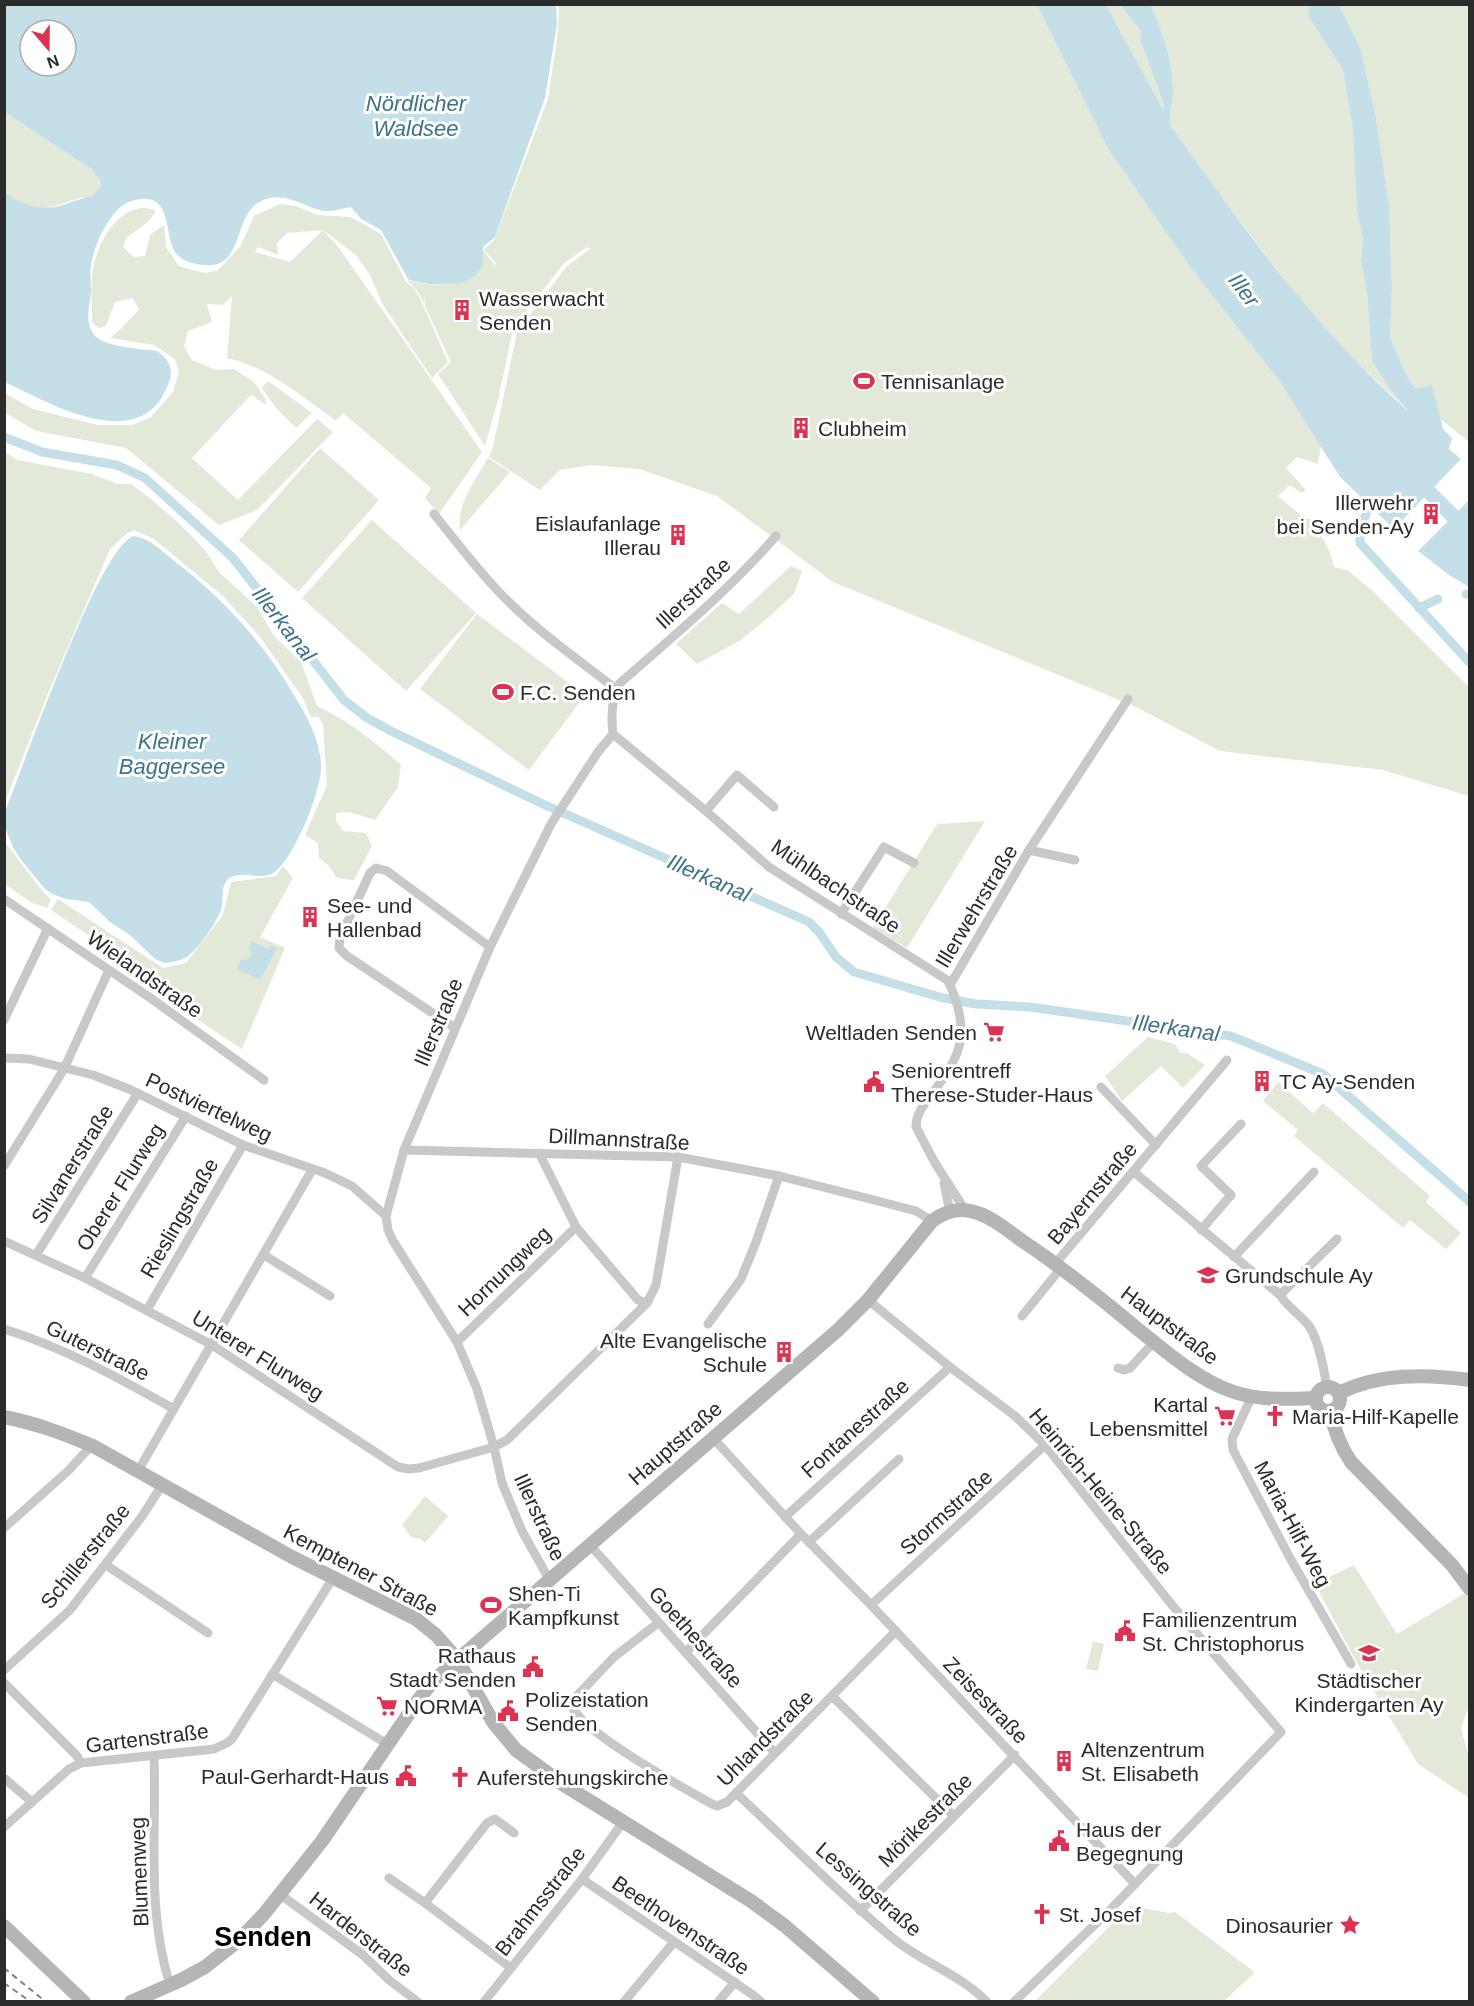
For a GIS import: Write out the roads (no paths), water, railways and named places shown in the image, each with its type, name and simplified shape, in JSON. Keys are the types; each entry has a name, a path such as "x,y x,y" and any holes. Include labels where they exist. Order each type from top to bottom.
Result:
{"main road":[{"name":"Hauptstraße","path":"131,2001 205,1967 248,1931 281,1895 328,1833 428,1688 457,1659 838,1330 868,1300 932,1221 950,1212 965,1210 992,1221 1058,1266 1193,1371 1231,1391 1280,1399 1316,1398"},
{"path":"1333,1390 1340,1403 1336,1408 1324,1410 1319,1406 1316,1398 1319,1391 1410,1375 1446,1376 1470,1380"},
{"path":"1330,1410 1340,1443 1351,1462 1452,1565 1470,1589"},
{"name":"Kemptener Straße","path":"4,1417 36,1424 91,1446 218,1517 416,1619 436,1635 457,1659 493,1722 516,1750 564,1785 785,1926 873,2001"},
{"path":"4,1926 84,2001"}],"street":[{"path":"434,514 464,553 500,593 533,624 616,689 612,707 612,734"},
{"name":"Illerstraße","path":"616,689 696,617 759,556 776,536"},
{"name":"Illerwehrstraße","path":"965,1210 919,1135 916,1122 921,1108 952,1067 960,1049 961,1025 951,987 1029,850 1128,699"},
{"name":"Illerstraße","path":"550,1581 522,1531 504,1490 477,1389 457,1342 393,1241 388,1230 386,1216 404,1150 490,947 551,824 612,734"},
{"name":"Mühlbachstraße","path":"612,734 770,867 947,980 951,987"},
{"name":"Mühlbachstraße","path":"706,811 737,775 774,807"},
{"path":"841,914 884,847 914,863"},
{"path":"1029,850 1075,860"},
{"path":"455,1028 346,956 339,948 340,938 370,873 376,868 387,871 490,947"},
{"name":"Wielandstraße","path":"4,899 264,1080"},
{"path":"4,1020 48,928"},
{"path":"4,1166 64,1069 109,970"},
{"name":"Postviertelweg","path":"4,1058 29,1059 93,1075 138,1093 243,1145 325,1173 352,1186 386,1216"},
{"name":"Bayernstraße","path":"1022,1316 1058,1266 1227,1060"},
{"name":"Bayernstraße","path":"1101,1086 1156,1145"},
{"name":"Silvanerstraße","path":"36,1255 138,1093"},
{"name":"Oberer Flurweg","path":"85,1278 186,1116"},
{"path":"1201,1230 1231,1195 1201,1166 1241,1125"},
{"name":"Rieslingstraße","path":"147,1310 243,1145"},
{"name":"Dillmannstraße","path":"404,1150 678,1157 779,1176 916,1211 932,1221"},
{"path":"539,1153 576,1227 638,1300 647,1303"},
{"path":"494,1447 507,1440 647,1303 656,1285 678,1157"},
{"path":"138,1471 312,1170"},
{"path":"1134,1172 1280,1295 1311,1328 1325,1374 1333,1390"},
{"path":"1234,1257 1314,1172"},
{"name":"Illerwehrstraße","path":"941,1174 950,1212"},
{"path":"708,1324 741,1279 779,1176"},
{"name":"Hornungweg","path":"457,1342 576,1227"},
{"path":"1280,1295 1337,1239"},
{"name":"Unterer Flurweg","path":"4,1241 85,1278 212,1345 398,1467 419,1468 494,1447"},
{"path":"264,1255 330,1296"},
{"name":"Heinrich-Heine-Straße","path":"868,1300 1015,1416 1045,1445 1172,1605 1281,1732 1135,1884"},
{"name":"Guterstraße","path":"4,1329 103,1369 174,1409"},
{"path":"1118,1368 1124,1370 1130,1368 1154,1342"},
{"name":"Fontanestraße","path":"785,1517 950,1366"},
{"name":"Maria-Hilf-Weg","path":"1252,1396 1232,1439 1233,1450 1290,1558 1351,1664"},
{"name":"Zeisestraße","path":"712,1438 1135,1884"},
{"name":"Stormstraße","path":"871,1605 1045,1445"},
{"path":"4,1528 73,1466 91,1446"},
{"path":"809,1542 899,1459"},
{"name":"Schillerstraße","path":"4,1670 70,1610 143,1515 162,1485"},
{"path":"686,1652 801,1534"},
{"name":"Goethestraße","path":"590,1545 775,1752"},
{"path":"106,1565 208,1633"},
{"name":"Gartenstraße","path":"4,1827 69,1769 81,1763 214,1749 227,1743 333,1578"},
{"name":"Uhlandstraße","path":"658,1623 614,1657 570,1703 573,1710 602,1736 638,1761 717,1806 727,1802 896,1631"},
{"path":"272,1674 389,1745"},
{"path":"4,1683 77,1756 81,1763"},
{"path":"832,1696 954,1816"},
{"name":"Mörikestraße","path":"860,1911 1015,1755"},
{"name":"Blumenweg","path":"154,1756 154,1910 160,1947 170,1985"},
{"path":"4,1778 32,1802"},
{"name":"Lessingstraße","path":"736,1793 860,1911 900,1944 963,1983 987,2001"},
{"path":"425,1903 487,1823 495,1818 514,1833"},
{"name":"Brahmsstraße","path":"484,2001 582,1879 623,1822"},
{"path":"389,1878 511,1968"},
{"name":"Beethovenstraße","path":"582,1879 761,2001"},
{"path":"1014,2001 1135,1884"},
{"name":"Harderstraße","path":"281,1895 363,1956 389,1980 418,2001"},
{"path":"624,2001 674,1942"},
{"path":"718,2001 735,1982"}],"water":[{"name":"Nördlicher Waldsee","path":"5,4 556,4 557,24 545,98 495,237 483,247 483,266 465,282 436,284 419,283 408,279 381,230 361,219 351,207 324,211 282,197 264,200 248,213 231,253 216,265 195,264 180,258 171,244 164,214 160,206 153,201 143,199 129,202 115,212 99,239 92,258 90,327 96,337 108,343 157,351 165,357 171,373 169,382 156,405 139,417 118,421 94,419 70,412 5,382 5,193 31,206 45,208 60,206 93,196 100,187 100,181 91,169 5,112"},
{"path":"1037,5 1106,5 1162,108 1164,106 1140,39 1141,32 1120,5 1151,5 1172,70 1171,126 1281,275 1342,346 1408,411 1372,361 1367,293 1361,261 1363,238 1357,213 1353,130 1343,70 1308,16 1310,5 1339,5 1361,50 1376,118 1389,205 1392,287 1390,337 1405,373 1415,388 1432,385 1443,429 1452,438 1449,449 1461,459 1394,529 1340,477 1280,382 1193,271 1108,149"},
{"path":"1469,500 1469,587 1418,551"},
{"name":"Kleiner Baggersee","path":"134,536 155,545 191,574 225,605 255,639 282,675 312,727 321,763 318,788 313,804 300,836 284,863 276,871 265,876 241,875 229,878 223,888 220,911 203,940 185,958 165,963 155,959 130,935 110,922 89,902 66,899 44,888 21,860 5,828 5,811 83,615 119,548"},
{"path":"251,941 269,949 271,945 277,948 260,980 237,969 241,960 249,959 253,952 249,950"}],"waterway":[{"name":"Illerkanal","path":"4,437 42,452 117,465 145,478 233,558 344,700 367,718 391,731 543,804 809,922 819,932 836,957 854,972 943,998 976,1004 1030,1007 1231,1036 1323,1074 1470,1202"},
{"name":"Iller","path":"1414,479 1470,533"},
{"path":"1369,496 1370,507 1360,526 1360,543 1470,663"},
{"path":"1466,594 1470,595"},
{"path":"1419,608 1438,599"}],"railway":[{"path":"4,1968 46,2002"},
{"path":"4,1983 31,2002"}],"place":[{"name":"Wasserwacht Senden","path":"462,310"},
{"name":"Tennisanlage","path":"864,381"},
{"name":"Clubheim","path":"801,428"},
{"name":"Illerwehr bei Senden-Ay","path":"1431,514"},
{"name":"Eislaufanlage Illerau","path":"678,535"},
{"name":"F.C. Senden","path":"503,692"},
{"name":"See- und Hallenbad","path":"310,917"},
{"name":"Weltladen Senden","path":"994,1032"},
{"name":"TC Ay-Senden","path":"1262,1081"},
{"name":"Seniorentreff Therese-Studer-Haus","path":"874,1082"},
{"name":"Grundschule Ay","path":"1208,1275"},
{"name":"Alte Evangelische Schule","path":"784,1352"},
{"name":"Kartal Lebensmittel","path":"1225,1416"},
{"name":"Maria-Hilf-Kapelle","path":"1275,1416"},
{"name":"Shen-Ti Kampfkunst","path":"491,1605"},
{"name":"Familienzentrum St. Christophorus","path":"1125,1631"},
{"name":"Städtischer Kindergarten Ay","path":"1369,1653"},
{"name":"Rathaus Stadt Senden","path":"533,1667"},
{"name":"NORMA","path":"387,1706"},
{"name":"Polizeistation Senden","path":"508,1711"},
{"name":"Altenzentrum St. Elisabeth","path":"1064,1761"},
{"name":"Paul-Gerhardt-Haus","path":"406,1776"},
{"name":"Auferstehungskirche","path":"460,1777"},
{"name":"Haus der Begegnung","path":"1059,1841"},
{"name":"St. Josef","path":"1042,1914"},
{"name":"Dinosaurier","path":"1350,1925"}],"district":[{"name":"Senden","path":"263,1937"}]}
